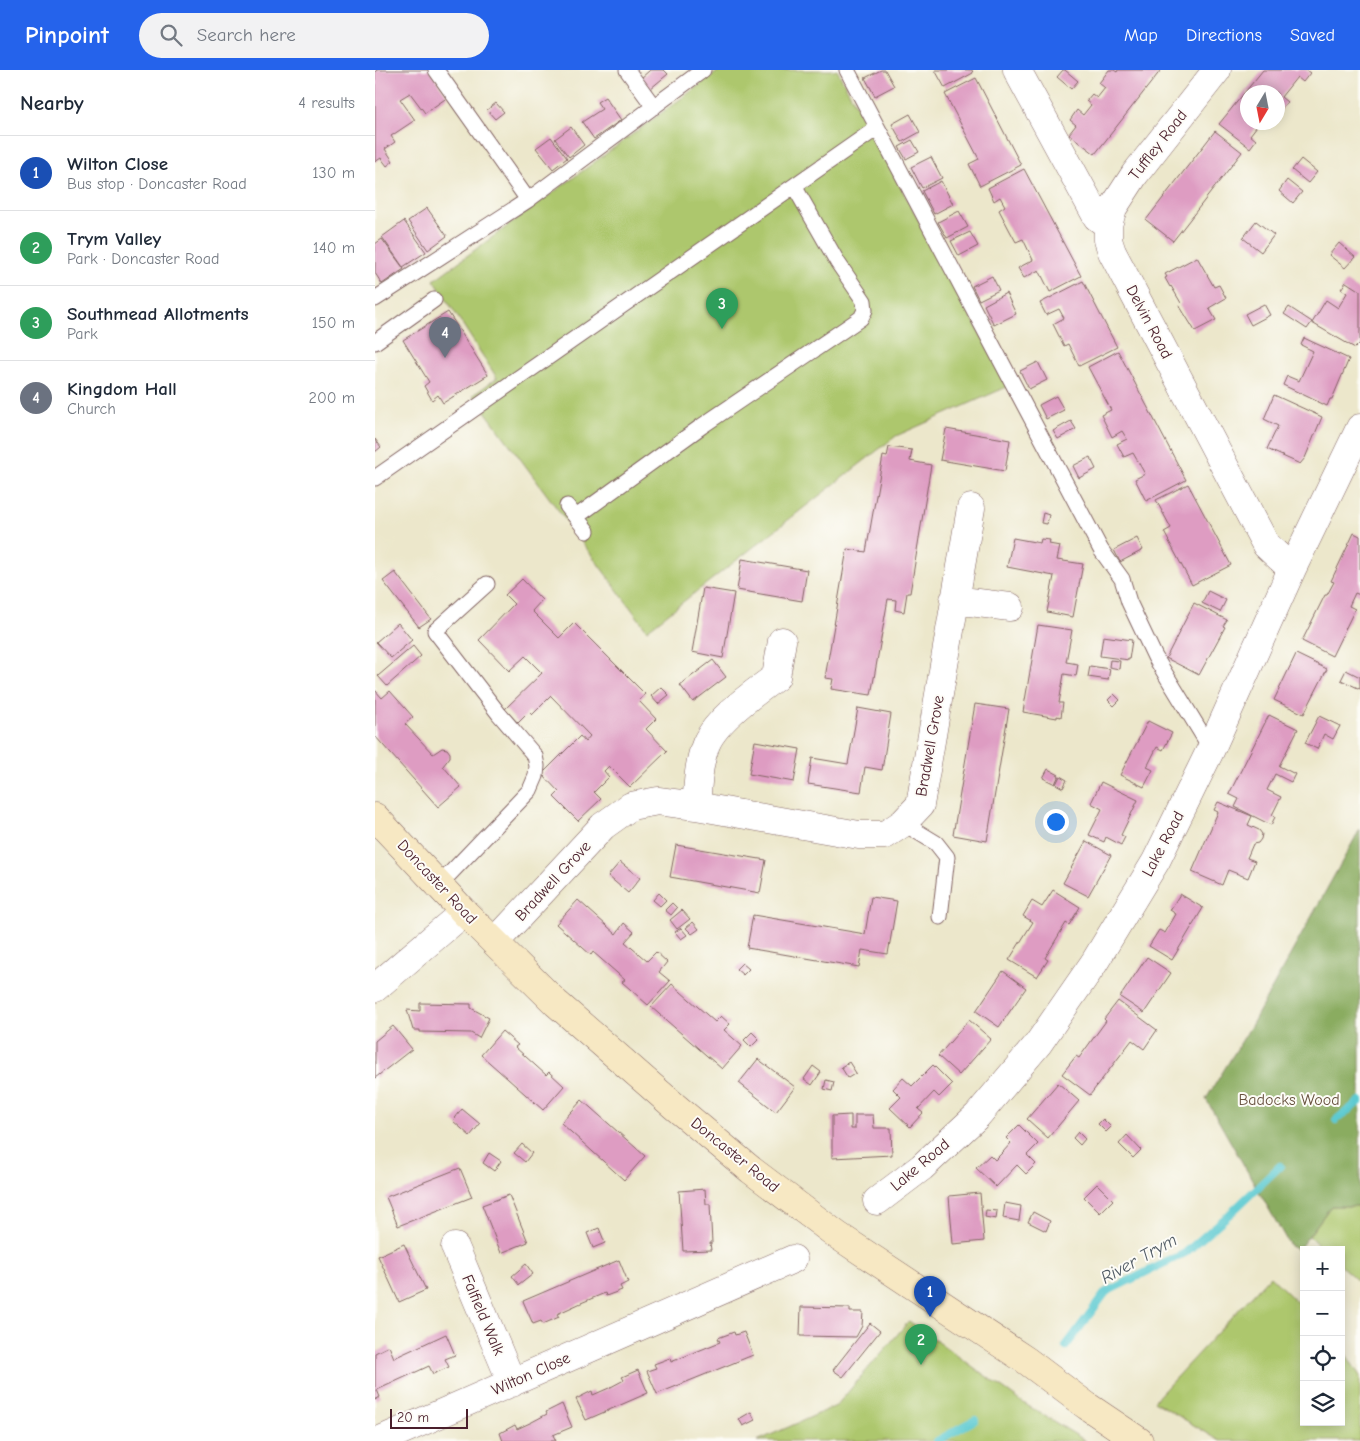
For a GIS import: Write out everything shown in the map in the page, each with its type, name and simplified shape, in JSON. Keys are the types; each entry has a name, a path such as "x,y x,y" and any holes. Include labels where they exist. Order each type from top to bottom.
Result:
{"street":[{"path":"1018,70 1097,217 1108,225"},
{"name":"Tuffley Road","path":"1108,225 1113,208 1135,174 1217,70"},
{"name":"Delvin Road","path":"1108,225 1108,240 1112,252 1266,545 1292,569"},
{"name":"Lake Road","path":"877,1201 922,1167 977,1116 1038,1044 1094,963 1156,861 1211,749 1292,569 1360,428"},
{"name":"Bradwell Grove","path":"495,942 603,826 631,806 658,801 696,806 859,836 885,835 903,823 919,805 971,508"},
{"path":"954,600 1011,607"},
{"path":"696,806 699,769 706,743 717,727 746,700 776,677 783,641"},
{"name":"Doncaster Road","path":"375,817 464,912 556,1002 673,1105 751,1170 837,1234 1027,1361 1087,1406 1139,1441"},
{"path":"375,988 464,912"},
{"name":"Falfield Walk","path":"455,1248 511,1383"},
{"name":"Wilton Close","path":"378,1441 793,1259"}],"lane":[{"path":"436,70 528,200"},
{"path":"627,70 654,107"},
{"path":"375,298 528,200 703,70"},
{"path":"847,70 1096,541 1122,579 1129,602 1155,657 1211,749"},
{"path":"375,478 877,128"},
{"path":"587,531 571,512 861,318 865,310 863,302 838,263 794,186"},
{"path":"375,342 434,300"},
{"path":"439,884 530,790 536,776 535,756 499,714 435,631 487,584"},
{"path":"903,823 937,843 947,857 940,917"}],"green space":[{"path":"720,70 837,70 1009,386 896,436 647,630 473,395 497,378 434,280"},
{"name":"Badocks Wood","path":"1360,829 1360,1206 1331,1206 1298,1250 1290,1246 1206,1099 1251,1026"},
{"path":"1331,1206 1360,1206 1360,1283 1345,1270 1345,1246 1319,1246 1309,1236"},
{"path":"1270,1276 1300,1305 1300,1426 1345,1426 1345,1353 1360,1376 1360,1441 1220,1441 1154,1401"},
{"path":"909,1321 1025,1404 1086,1441 757,1441 836,1406"}],"building":[{"path":"377,70 429,70 448,97 425,113 410,93 400,99 415,120 391,136 395,142 385,149 393,161 387,166 381,158 375,162 375,72"},
{"path":"650,70 664,70 668,74 650,89 641,78"},
{"path":"885,70 894,86 875,96 865,78"},
{"path":"935,70 972,70 973,73 945,88"},
{"path":"1063,70 1078,81 1071,89 1057,77"},
{"path":"1109,70 1117,72 1118,70 1161,70 1095,154 1069,134 1076,125 1070,120 1077,110 1083,115 1091,105 1086,101 1092,94 1097,98 1105,88 1099,83"},
{"path":"1263,70 1306,70 1310,73 1303,82 1297,77 1285,92 1285,85 1251,85"},
{"path":"976,78 1021,165 980,186 969,164 979,159 945,94"},
{"path":"605,97 621,120 594,139 582,122 602,109 597,102"},
{"path":"1240,98 1240,130 1254,130 1250,135 1256,140 1250,148 1219,124"},
{"path":"496,103 504,112 495,119 487,110"},
{"path":"910,114 920,132 902,142 892,124"},
{"path":"571,127 584,145 569,157 555,139"},
{"path":"1215,131 1242,152 1173,241 1146,220"},
{"path":"551,137 567,158 553,169 536,148"},
{"path":"912,140 919,152 906,159 899,147"},
{"path":"931,157 942,178 922,188 911,167"},
{"path":"1301,159 1317,172 1308,183 1292,170"},
{"path":"1024,169 1081,276 1050,292 1039,270 1024,278 1018,268 1033,260 1023,239 1016,242 999,210 1005,206 1000,197 994,201 988,188"},
{"path":"1287,180 1302,192 1293,203 1279,191"},
{"path":"941,181 953,204 934,214 922,191"},
{"path":"427,208 447,236 428,250 408,221"},
{"path":"959,211 968,227 947,238 938,222"},
{"path":"404,221 426,252 403,267 382,237"},
{"path":"1256,221 1274,235 1261,252 1243,238"},
{"path":"970,232 978,246 959,256 951,241"},
{"path":"382,239 404,269 382,284 375,273 375,244"},
{"path":"1339,243 1355,257 1345,268 1329,255"},
{"path":"1197,257 1214,287 1219,285 1226,298 1209,308 1216,320 1195,331 1179,305 1181,303 1165,278 1167,277 1165,274"},
{"path":"992,276 999,290 979,300 972,286"},
{"path":"1083,281 1117,347 1079,366 1068,344 1064,346 1053,324 1064,318 1059,309 1046,315 1040,303"},
{"path":"1346,282 1360,291 1360,343 1355,348 1312,323 1326,300 1338,308 1347,293 1341,289"},
{"path":"1006,293 1016,314 994,325 984,305"},
{"path":"1264,304 1270,315 1251,325 1245,314"},
{"path":"1289,307 1312,322 1307,329 1284,314"},
{"path":"448,312 488,375 443,403 438,395 432,400 424,386 429,382 403,340"},
{"path":"1304,338 1349,359 1332,399 1330,399 1327,406 1283,385 1287,376 1299,381 1313,351 1301,345"},
{"path":"1118,351 1186,480 1146,501 1135,479 1145,474 1133,453 1124,457 1117,444 1127,439 1122,431 1112,437 1101,415 1111,410 1088,367"},
{"path":"1038,362 1047,380 1029,389 1020,371"},
{"path":"1274,395 1322,417 1305,458 1300,464 1267,449 1278,426 1264,419"},
{"path":"1056,396 1064,410 1046,419 1039,405"},
{"path":"1071,421 1076,429 1058,439 1053,431"},
{"path":"946,429 1010,440 1005,471 940,460"},
{"path":"375,439 381,447 375,452"},
{"path":"889,447 912,450 910,461 931,465 910,593 907,593 904,612 895,610 896,600 888,599 871,695 831,689 833,679 825,678 847,549 866,552 883,456 887,457"},
{"path":"1090,457 1096,469 1079,478 1073,466"},
{"path":"1188,484 1231,565 1192,585 1164,532 1171,528 1156,500"},
{"path":"1043,513 1049,515 1047,524 1041,523"},
{"path":"1354,533 1360,536 1360,595 1355,593 1349,606 1355,609 1332,656 1302,641 1325,595 1327,595 1334,582 1331,581"},
{"path":"1013,538 1040,543 1041,539 1050,540 1049,544 1060,546 1057,560 1083,564 1073,617 1047,612 1054,576 1007,567"},
{"path":"1137,538 1143,550 1120,562 1114,550"},
{"path":"742,559 807,570 802,601 737,590"},
{"path":"395,572 431,619 419,627 383,581"},
{"path":"522,579 542,600 532,611 559,638 574,623 645,694 639,701 656,719 646,729 667,751 630,787 609,766 604,771 609,777 594,792 601,799 578,821 554,797 559,792 542,774 580,736 585,742 590,736 551,696 532,715 529,712 518,723 505,709 542,673 525,656 509,671 479,640 514,604 505,595"},
{"path":"703,588 734,593 723,658 692,652"},
{"path":"1208,591 1226,600 1220,612 1202,603"},
{"path":"1194,603 1227,620 1199,675 1166,658"},
{"path":"398,623 412,640 391,658 376,642"},
{"path":"1038,625 1072,630 1066,662 1078,664 1076,676 1064,674 1059,703 1063,703 1061,717 1057,716 1057,718 1023,712"},
{"path":"1103,636 1132,640 1129,660 1100,656"},
{"path":"413,646 421,656 387,686 378,676"},
{"path":"1296,654 1327,669 1304,714 1274,700"},
{"path":"713,660 726,677 693,702 680,685"},
{"path":"1110,660 1120,661 1119,669 1109,667"},
{"path":"1090,666 1110,669 1108,680 1088,677"},
{"path":"1346,670 1360,677 1360,689 1341,680"},
{"path":"661,687 669,695 658,704 651,696"},
{"path":"375,690 382,698 390,691 413,717 405,724 433,754 442,748 447,749 450,753 450,757 443,766 461,787 438,807 375,736"},
{"path":"1114,694 1120,700 1114,706 1108,700"},
{"path":"975,704 1009,709 987,841 953,835"},
{"path":"858,708 891,714 882,770 865,767 861,792 808,784 812,758 848,764"},
{"path":"1269,715 1298,729 1279,766 1295,774 1291,782 1275,774 1267,790 1281,797 1272,815 1275,817 1271,825 1235,807 1239,799 1229,794"},
{"path":"1319,716 1340,726 1333,739 1324,734 1317,749 1305,743"},
{"path":"1148,721 1172,733 1163,750 1157,747 1147,767 1153,770 1144,787 1120,775"},
{"path":"755,741 800,749 794,782 749,774"},
{"path":"1048,769 1059,775 1055,784 1043,778"},
{"path":"1060,776 1067,780 1063,788 1056,784"},
{"path":"1101,782 1138,800 1121,835 1125,837 1121,845 1106,837 1104,842 1089,835 1102,809 1091,803"},
{"path":"1218,802 1252,816 1248,825 1259,830 1262,834 1258,843 1253,844 1247,858 1255,861 1248,878 1228,870 1222,885 1192,872 1218,812 1214,810"},
{"path":"1086,841 1111,855 1088,896 1063,883"},
{"path":"676,845 766,860 760,893 670,877"},
{"path":"620,862 640,878 628,893 608,876"},
{"path":"1053,890 1080,907 1069,925 1066,923 1045,958 1048,960 1037,977 1009,960 1033,922 1023,916 1032,901 1042,907"},
{"path":"659,893 666,900 660,906 653,900"},
{"path":"1180,894 1203,908 1172,960 1149,946 1159,930 1165,933 1176,914 1170,910"},
{"path":"871,897 897,901 888,954 862,950 859,967 747,948 753,915 865,934"},
{"path":"578,900 616,934 624,923 634,932 625,942 647,961 656,952 667,962 659,972 670,981 648,1005 622,982 625,980 593,952 591,955 556,924"},
{"path":"672,903 677,908 671,915 665,910"},
{"path":"682,910 690,919 677,929 670,920"},
{"path":"693,922 699,929 692,934 686,928"},
{"path":"681,928 687,935 681,939 675,932"},
{"path":"1147,957 1171,973 1144,1013 1120,997"},
{"path":"742,963 749,969 743,975 736,969"},
{"path":"1003,971 1026,988 999,1027 976,1011"},
{"path":"672,984 715,1022 721,1016 730,1024 724,1030 742,1046 722,1069 651,1007"},
{"path":"1118,1001 1157,1030 1144,1049 1132,1040 1090,1095 1062,1074 1076,1056 1079,1058"},
{"path":"420,1003 471,1004 471,1008 489,1018 479,1038 471,1033 420,1032 420,1030 413,1030 407,1010 420,1011"},
{"path":"969,1020 991,1039 959,1075 938,1056"},
{"path":"393,1026 412,1049 375,1078 375,1041"},
{"path":"502,1031 518,1045 515,1047 546,1075 549,1072 564,1086 543,1110 481,1055"},
{"path":"752,1032 759,1039 751,1047 744,1040"},
{"path":"758,1059 795,1087 776,1112 739,1083"},
{"path":"849,1062 856,1073 848,1078 841,1067"},
{"path":"933,1065 952,1084 939,1097 934,1092 918,1109 923,1113 910,1127 890,1108 901,1097 893,1089 903,1078 912,1086"},
{"path":"813,1066 821,1072 812,1085 804,1079"},
{"path":"826,1080 834,1082 832,1091 824,1089"},
{"path":"1058,1083 1079,1101 1048,1138 1027,1119"},
{"path":"582,1100 645,1156 624,1180 561,1123"},
{"path":"462,1109 480,1124 470,1136 453,1121"},
{"path":"851,1115 851,1129 855,1129 855,1115 873,1115 874,1128 891,1128 892,1155 832,1158 832,1116"},
{"path":"1103,1119 1111,1127 1106,1132 1098,1124"},
{"path":"1019,1125 1038,1144 1027,1155 1036,1164 1026,1174 1017,1165 996,1187 976,1168 990,1155 995,1160 1011,1143 1006,1138"},
{"path":"1078,1132 1085,1139 1080,1145 1073,1138"},
{"path":"1127,1135 1141,1150 1133,1158 1119,1144"},
{"path":"522,1144 532,1153 525,1162 514,1153"},
{"path":"489,1153 501,1161 494,1171 483,1163"},
{"path":"460,1168 472,1197 398,1226 386,1197"},
{"path":"1097,1184 1113,1200 1100,1213 1084,1197"},
{"path":"705,1189 706,1204 710,1204 711,1250 683,1251 679,1191"},
{"path":"980,1193 984,1241 953,1244 949,1196"},
{"path":"509,1195 528,1242 501,1253 482,1205"},
{"path":"1005,1203 1021,1206 1019,1221 1003,1218"},
{"path":"986,1210 997,1211 996,1219 985,1217"},
{"path":"1033,1212 1050,1221 1046,1231 1028,1222"},
{"path":"599,1228 605,1243 593,1248 587,1233"},
{"path":"404,1244 426,1290 399,1302 378,1256"},
{"path":"619,1260 628,1282 620,1286 622,1290 606,1296 605,1293 581,1303 557,1314 559,1317 543,1324 541,1321 533,1324 523,1301"},
{"path":"526,1264 533,1274 519,1285 512,1276"},
{"path":"801,1307 850,1308 850,1312 863,1312 862,1326 856,1337 800,1336"},
{"path":"870,1323 880,1331 843,1377 833,1370"},
{"path":"734,1332 735,1335 744,1332 753,1355 657,1394 647,1371 656,1368 654,1364 670,1358 671,1362 720,1342 718,1338"},
{"path":"446,1334 455,1355 445,1359 449,1367 433,1374 429,1366 377,1390 380,1397 375,1400 375,1353 389,1346 394,1358"},
{"path":"638,1370 648,1393 586,1420 576,1399 592,1391 593,1395 609,1388 624,1380 622,1377"},
{"path":"562,1404 572,1427 553,1435 556,1441 503,1441 500,1433 515,1425 517,1429 532,1422"},
{"path":"751,1412 755,1420 743,1426 739,1419"}],"waterway":[{"name":"River Trym","path":"1336,1120 1360,1101"},
{"name":"River Trym","path":"1066,1346 1106,1292 1185,1253 1232,1212 1280,1166"},
{"name":"River Trym","path":"937,1441 975,1420"}],"place":[{"name":"Southmead Allotments","path":"722,329"},
{"name":"Kingdom Hall","path":"445,358"},
{"name":"Wilton Close","path":"930,1317"},
{"name":"Trym Valley","path":"921,1365"}]}
